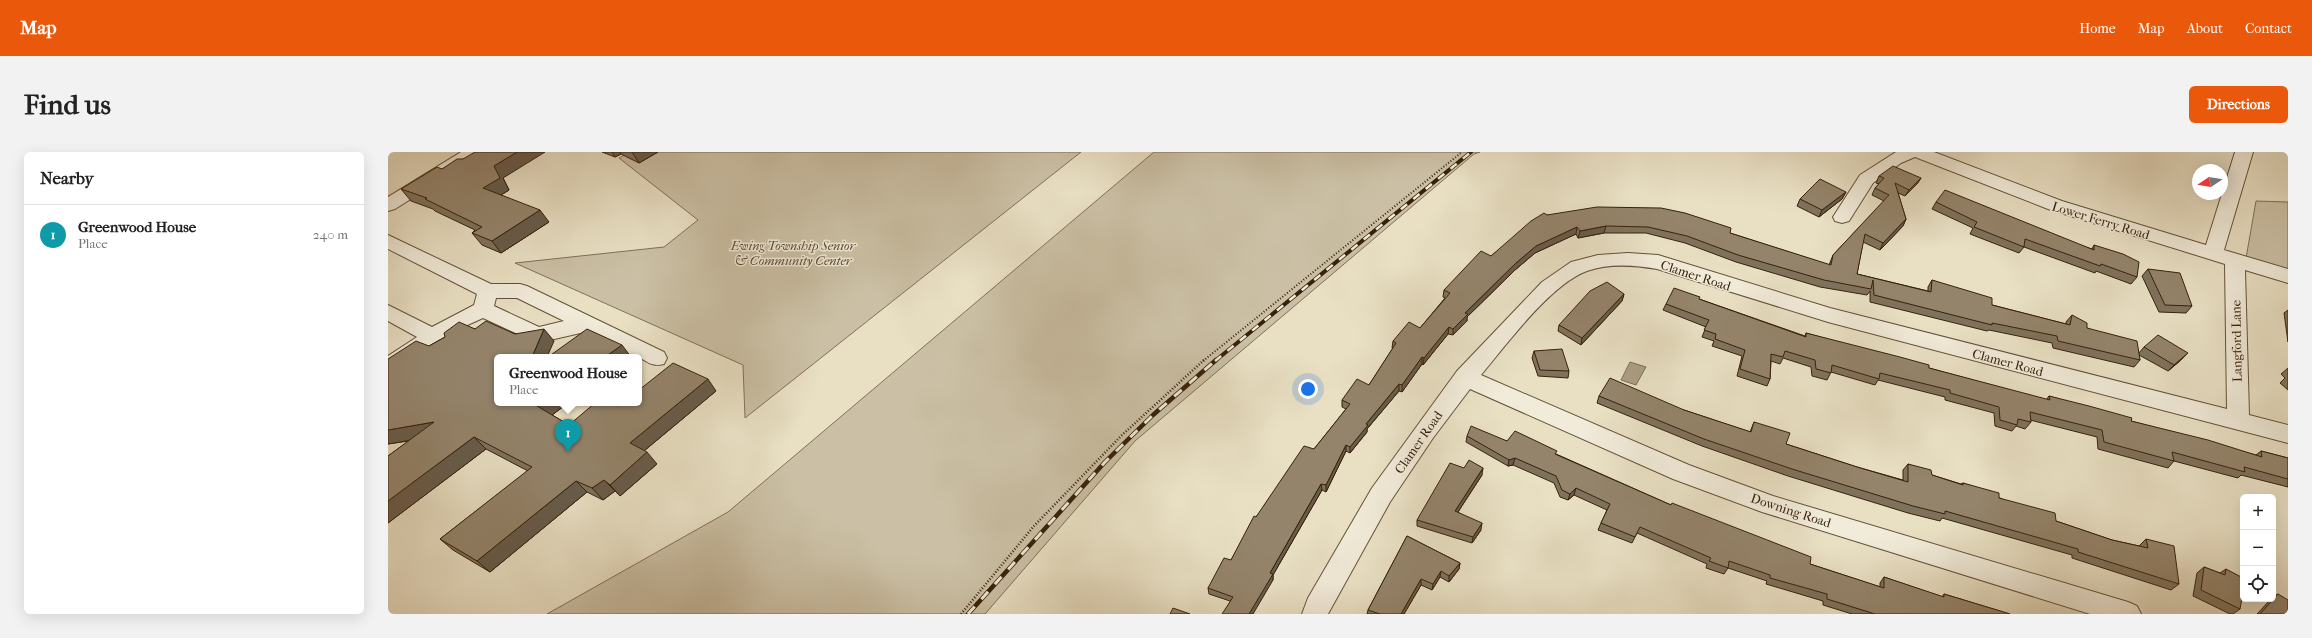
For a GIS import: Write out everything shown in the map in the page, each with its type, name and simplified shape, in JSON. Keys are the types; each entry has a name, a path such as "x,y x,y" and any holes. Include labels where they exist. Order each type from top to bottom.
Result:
{"street":[{"path":"388,205 473,152"},
{"path":"1842,217 1866,178 1895,159 1911,152"},
{"name":"Lower Ferry Road","path":"1919,152 1995,184 2057,207 2288,276"},
{"path":"2213,254 2244,152"},
{"path":"388,241 485,300 537,335 586,324"},
{"name":"Clamer Road","path":"1315,614 1317,606 1380,496 1424,430 1465,377 1519,318 1561,277 1577,268 1594,262 1615,259 1638,259 1679,268 1828,315 2288,434"},
{"name":"Langford Lane","path":"2235,260 2238,421"},
{"path":"388,367 454,323 485,300 520,291 656,358"},
{"path":"388,312 433,337"},
{"name":"Downing Road","path":"1465,377 1681,472 1763,502 2128,614"}],"path":[{"path":"961,614 1034,526 1121,436 1178,383 1201,362 1462,152"}],"green space":[{"name":"Ewing Township Senior & Community Center","path":"630,152 1081,152 745,418 743,365 515,263 664,247 698,220 619,158"},
{"path":"1154,152 1480,152 1474,154 1135,441 985,614 547,614 728,512"},
{"path":"2256,201 2288,202 2288,277 2245,264"}],"shaded area":[{"path":"1630,362 1646,367 1636,385 1621,380"}],"building":[{"path":"475,152 517,152 494,166 500,178 483,188 540,210 492,241 472,233 482,227 425,199 427,198 401,189 437,167 442,169 457,159 463,159"},
{"path":"1893,166 1921,178 1909,190 1895,183 1906,219 1883,243 1865,234 1857,274 1931,292 1932,280 1992,298 1992,305 2070,325 2072,315 2087,323 2087,328 2137,341 2140,360 2058,341 2057,336 1992,323 1992,325 1874,295 1873,280 1871,289 1824,280 1738,255 1687,236 1648,227 1606,226 1580,231 1577,227 1536,246 1516,263 1465,313 1468,314 1453,329 1449,327 1424,358 1422,357 1402,385 1399,384 1366,424 1368,425 1350,447 1346,445 1326,485 1321,484 1270,573 1273,574 1249,614 1222,614 1233,597 1208,588 1224,558 1231,560 1254,516 1256,517 1304,446 1314,449 1350,404 1342,400 1357,379 1369,385 1396,343 1393,341 1409,322 1420,328 1450,293 1444,290 1481,251 1491,256 1531,221 1544,213 1547,215 1597,207 1661,208 1685,213 1731,228 1730,233 1831,265 1833,255 1889,195 1875,188 1884,178 1879,176"},
{"path":"1820,179 1846,192 1822,210 1800,199"},
{"path":"1945,190 2094,250 2094,245 2123,254 2139,262 2137,277 2101,264 2100,266 2025,239 2024,247 1974,227 1977,222 1936,202"},
{"path":"2148,269 2180,273 2192,306 2165,305"},
{"path":"1607,282 1624,294 1582,338 1559,325 1590,291"},
{"path":"1674,288 1700,297 1699,299 1806,337 1806,333 1900,357 1929,365 1929,368 2050,400 2049,396 2089,406 2132,418 2131,421 2208,440 2262,457 2261,451 2288,458 2288,479 2244,467 2245,472 2172,452 2174,461 2104,442 2102,430 2030,412 2031,422 2018,419 2017,425 2000,420 1999,407 1950,393 1950,390 1880,373 1879,379 1832,365 1831,373 1816,369 1815,360 1785,351 1783,357 1771,354 1770,379 1740,369 1745,350 1715,339 1716,334 1704,330 1709,320 1666,304"},
{"path":"486,321 515,334 544,329 533,354 494,354 494,406 537,406 569,425 591,406 642,406 642,388 673,363 708,379 630,443 647,452 610,485 604,480 592,488 576,481 477,561 440,539 532,467 474,437 388,501 388,456 434,422 388,430 388,359 416,341 429,346 445,337 444,333 459,322 475,329"},
{"path":"587,329 622,345 609,354 552,354"},
{"path":"2158,335 2188,353 2174,365 2144,347"},
{"path":"1562,349 1569,371 1540,370 1534,351"},
{"path":"1610,378 1684,410 1751,432 1754,422 1790,433 1786,444 1857,467 1908,482 1908,464 1931,470 1932,475 1963,485 1963,483 1999,493 1999,498 2055,513 2056,521 2112,540 2148,548 2146,539 2174,546 2179,584 2078,552 2078,549 1945,511 1945,514 1913,506 1792,469 1704,439 1599,396"},
{"path":"1471,426 1507,441 1515,431 1557,451 1555,454 1671,505 1672,503 1811,557 1810,564 1884,588 1884,577 1944,597 1944,594 2010,614 1875,614 1827,599 1827,594 1770,578 1770,575 1729,561 1728,568 1709,561 1711,558 1640,527 1635,537 1601,523 1610,504 1576,488 1570,494 1562,490 1556,476 1515,458 1509,460 1467,436"},
{"path":"1469,460 1483,468 1455,511 1482,523 1473,537 1417,520 1450,463 1464,468"},
{"path":"1407,536 1460,563 1449,576 1441,571 1433,584 1421,579 1401,614 1380,614 1368,610"},
{"path":"2204,567 2225,575 2226,569 2240,576 2240,602 2241,602 2240,609 2201,590"},
{"path":"2278,594 2288,600 2288,614 2260,614 2271,602 2276,602 2276,596"},
{"path":"1173,608 1190,614 1170,614"}],"railway":[{"path":"1215,361 1471,152"},
{"path":"968,614 1105,462 1153,415 1216,360"}],"place":[{"name":"Greenwood House","path":"568,452"}]}
